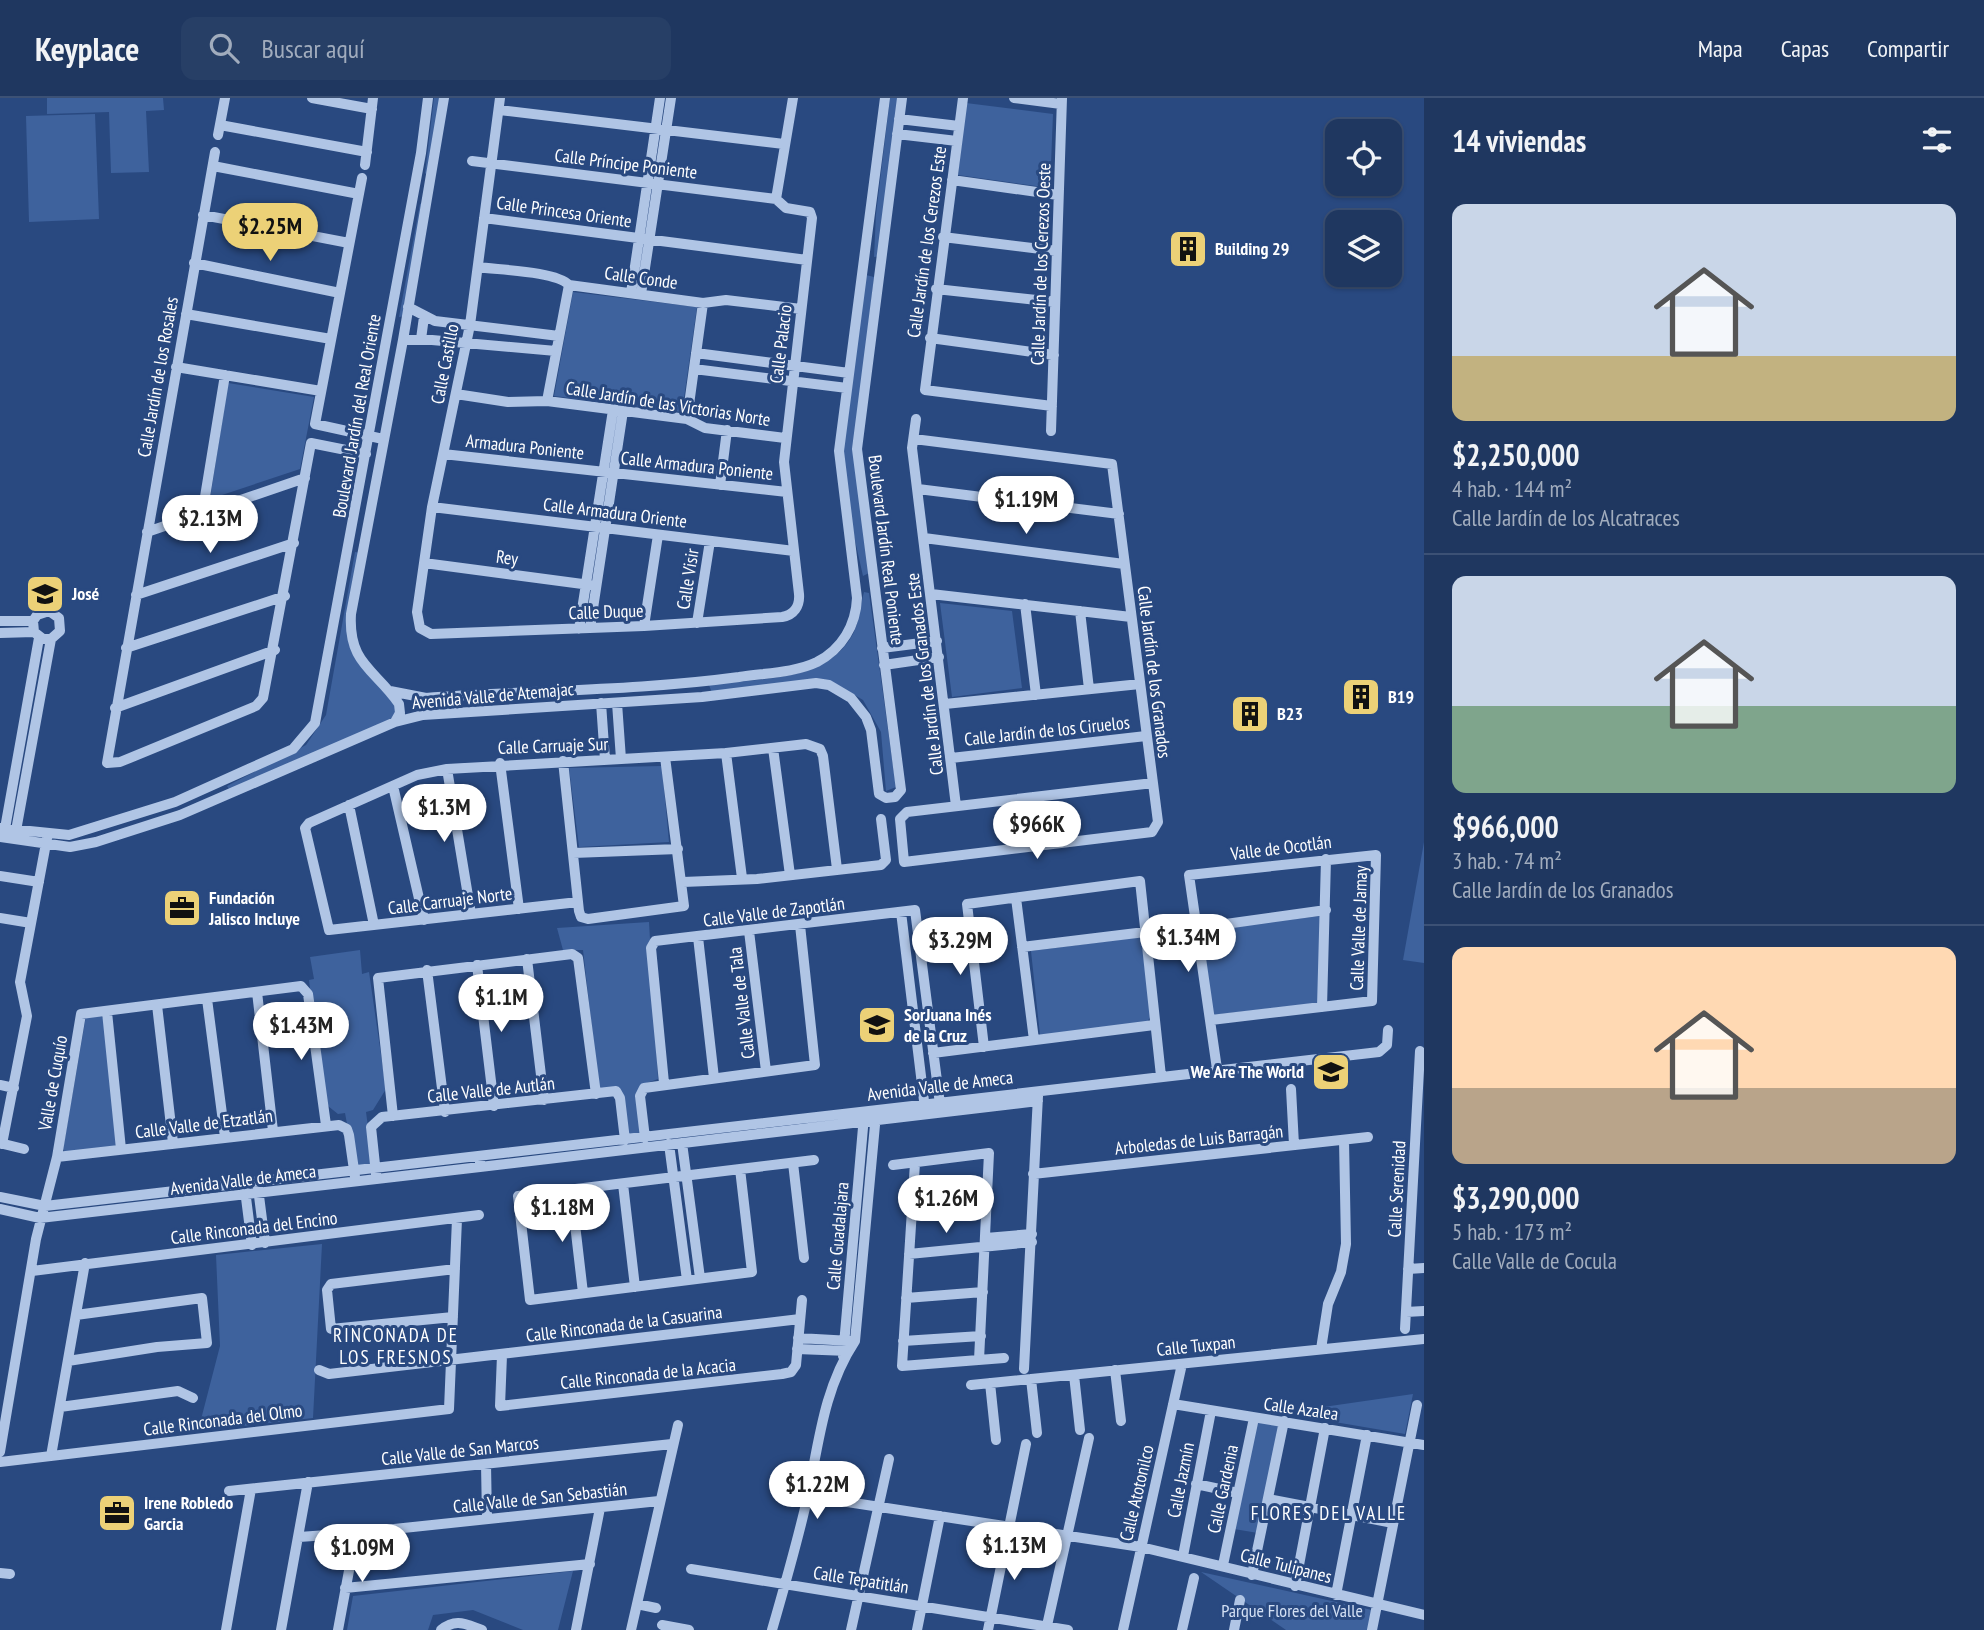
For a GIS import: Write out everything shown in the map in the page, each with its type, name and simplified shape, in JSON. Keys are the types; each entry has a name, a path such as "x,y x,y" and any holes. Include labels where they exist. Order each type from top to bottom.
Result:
{"street":[{"path":"225,98 219,130 367,152"},
{"path":"312,98 373,103 365,165"},
{"name":"Boulevard Jardín del Real Oriente","path":"306,737 321,705 415,186 428,98"},
{"name":"Boulevard Jardín del Real Oriente","path":"390,691 366,669 350,634 362,551 403,340 444,98"},
{"name":"Calle Castillo","path":"425,632 416,622 424,563 432,507 470,326 500,98"},
{"path":"660,98 661,129"},
{"path":"636,294 661,129 671,98"},
{"path":"776,199 793,98"},
{"name":"Boulevard Jardín Real Poniente","path":"838,646 854,621 856,586 839,451 885,98"},
{"name":"Boulevard Jardín Real Poniente","path":"891,799 901,790 857,449 902,98"},
{"name":"Calle Jardín de los Cerezos Este","path":"963,98 936,289 925,390 1052,406"},
{"path":"1014,98 1062,101"},
{"name":"Calle Jardín de los Cerezos Oeste","path":"1051,431 1062,101"},
{"path":"499,110 784,144"},
{"path":"899,119 959,126"},
{"path":"917,136 918,120"},
{"path":"897,134 957,141"},
{"name":"Calle Jardín de los Rosales","path":"215,152 105,760 107,763 120,762 256,706 266,691 275,650"},
{"name":"Calle Príncipe Poniente","path":"472,161 776,199"},
{"path":"212,166 359,194"},
{"path":"362,178 315,424 383,439"},
{"path":"952,180 1058,195"},
{"path":"415,186 430,188"},
{"name":"Calle Palacio","path":"776,199 786,208 812,214 785,438 787,492 800,601 788,616"},
{"path":"203,215 349,243"},
{"name":"Calle Princesa Oriente","path":"484,218 807,260"},
{"path":"943,237 1056,251"},
{"path":"194,263 340,293"},
{"path":"863,265 880,268"},
{"name":"Calle Conde","path":"478,267 547,276 564,280 569,285 703,303 726,300 801,309"},
{"path":"547,401 569,285"},
{"path":"936,289 1055,302"},
{"path":"687,419 703,303"},
{"path":"408,307 424,317 470,326 559,337"},
{"path":"186,314 331,339"},
{"path":"421,339 424,317"},
{"path":"930,338 1054,355"},
{"path":"403,340 421,339 556,351"},
{"path":"696,354 849,373"},
{"path":"176,367 321,391"},
{"path":"694,369 847,388"},
{"path":"828,386 830,370"},
{"path":"202,515 225,375"},
{"name":"Calle Jardín de las Victorias Norte","path":"456,394 508,402 547,401 687,419 705,428 785,438"},
{"path":"584,628 618,410"},
{"name":"Calle Jardín de los Granados Este","path":"916,419 914,439 918,489 956,806"},
{"path":"720,485 727,430"},
{"path":"349,450 352,432"},
{"name":"Calle Jardín de los Granados","path":"914,439 1107,462 1114,470 1158,822 1157,828 1152,832 904,862 902,814 956,806"},
{"path":"115,708 275,650 311,443 366,454"},
{"name":"Armadura Poniente","path":"443,454 608,472"},
{"name":"Calle Armadura Poniente","path":"608,472 787,492"},
{"path":"147,532 305,478"},
{"path":"918,489 1119,514"},
{"name":"Calle Armadura Oriente","path":"432,507 794,551"},
{"path":"644,626 658,535"},
{"path":"924,538 1125,564"},
{"name":"Calle Visir","path":"697,623 710,541"},
{"path":"135,595 294,543"},
{"path":"349,548 362,551"},
{"name":"Rey","path":"424,563 591,585"},
{"path":"856,586 874,584"},
{"path":"931,594 1131,617"},
{"path":"126,648 285,596"},
{"path":"1025,604 1036,695"},
{"path":"1080,611 1089,690"},
{"path":"0,621 33,621 43,612 55,614 61,625 60,631 51,639 15,835"},
{"name":"Calle Duque","path":"425,632 644,626 788,616"},
{"path":"2,833 37,635 33,621"},
{"path":"0,633 37,635 51,639"},
{"path":"882,648 937,641"},
{"name":"Avenida Valle de Atemajac","path":"390,691 416,698 699,682 802,667 825,657 838,646"},
{"path":"898,646 898,663"},
{"path":"884,665 939,657"},
{"path":"699,682 702,697"},
{"name":"Avenida Valle de Atemajac","path":"2,833 47,840 70,847 102,840 223,798 395,722 423,715 702,697 816,683 829,685 851,698 866,717 871,730 879,794 891,799"},
{"path":"945,704 1140,684"},
{"path":"390,691 399,704 400,713 395,722"},
{"path":"459,695 460,712"},
{"path":"601,703 605,760"},
{"path":"617,703 621,760"},
{"path":"603,727 618,726"},
{"name":"Calle Jardín de los Ciruelos","path":"951,758 1146,736"},
{"name":"Avenida Valle de Atemajac","path":"47,840 99,827 175,802 276,758 306,737"},
{"name":"Calle Carruaje Sur","path":"327,926 305,834 309,823 417,775 447,769 500,764 666,758 806,744 820,749 837,869"},
{"path":"773,748 790,875"},
{"path":"726,753 742,878"},
{"path":"563,761 581,917 601,918 684,906 666,758"},
{"path":"500,764 519,909"},
{"path":"447,769 471,914"},
{"path":"956,806 1153,783"},
{"path":"217,784 223,798"},
{"path":"393,786 424,920"},
{"path":"1032,797 1039,846"},
{"path":"349,805 374,925"},
{"path":"683,883 790,875 885,863 881,819"},
{"path":"99,827 102,840"},
{"path":"24,1149 1,1144 27,1016 20,982 47,840"},
{"path":"573,853 678,849"},
{"name":"Valle de Ocotlán","path":"1197,928 1189,875 1376,855"},
{"name":"Calle Valle de Jamay","path":"1322,1007 1372,1001 1376,855"},
{"path":"1211,1020 1322,1007 1326,859"},
{"path":"0,876 39,882"},
{"path":"985,1046 967,904 1140,881 1161,1076"},
{"path":"1016,898 1034,1040"},
{"name":"Calle Carruaje Norte","path":"327,926 334,930 578,902"},
{"path":"925,1109 901,912 915,910 940,1107"},
{"path":"1217,1069 1197,928 1326,910"},
{"name":"Calle Valle de Zapotlán","path":"664,1083 651,944 655,941 901,912"},
{"path":"0,918 31,923"},
{"path":"645,1138 641,1091 664,1083 815,1065 800,925"},
{"name":"Calle Valle de Tala","path":"749,931 766,1071"},
{"path":"1023,947 1145,932"},
{"path":"698,937 714,1078"},
{"path":"393,1116 378,978 383,975 527,959 576,954 596,1094"},
{"path":"527,959 544,1100"},
{"path":"477,965 494,1106"},
{"path":"427,971 445,1112"},
{"path":"121,1149 107,1012 301,986 308,994 327,1125 339,1125 347,1129 355,1177"},
{"path":"257,992 274,1131"},
{"path":"207,999 225,1137"},
{"path":"157,1005 173,1143"},
{"name":"Valle de Cuquío","path":"0,1452 40,1218 57,1157 81,1014 107,1012"},
{"path":"933,1053 1154,1025"},
{"name":"Avenida Valle de Ameca","path":"0,1196 45,1206 258,1189 480,1163 625,1140 1038,1096 1161,1076 1379,1052 1387,1045 1388,1030"},
{"name":"Calle Serenidad","path":"1405,1329 1411,1216 1419,1174 1420,1051"},
{"path":"0,1085 14,1088"},
{"path":"1291,1089 1294,1145"},
{"name":"Calle Valle de Autlán","path":"376,1175 371,1127 376,1119 393,1116 619,1093 625,1140"},
{"path":"1024,1369 1038,1096"},
{"name":"Calle Guadalajara","path":"772,1630 786,1585 807,1496 825,1404 848,1346 863,1194 876,1114"},
{"path":"480,1163 682,1143 864,1116"},
{"name":"Calle Guadalajara","path":"863,1194 864,1116"},
{"name":"Calle Valle de Etzatlán","path":"57,1157 327,1125"},
{"name":"Arboledas de Luis Barragán","path":"1034,1174 1368,1137"},
{"path":"1321,1349 1328,1304 1341,1272 1346,1244 1344,1140"},
{"path":"682,1143 700,1278"},
{"path":"669,1144 687,1280"},
{"path":"893,1165 989,1153 989,1198 979,1360"},
{"path":"740,1169 752,1272 530,1300 518,1196 623,1184 674,1177 814,1160"},
{"path":"793,1163 804,1258"},
{"path":"915,1163 902,1366 1004,1359"},
{"path":"623,1184 635,1287"},
{"path":"258,1189 265,1243"},
{"path":"245,1190 252,1245"},
{"name":"Avenida Valle de Ameca","path":"0,1209 40,1218 245,1190"},
{"path":"570,1190 583,1293"},
{"path":"912,1205 989,1198"},
{"name":"Calle Rinconada del Encino","path":"32,1271 479,1215"},
{"path":"1411,1216 1424,1217"},
{"path":"451,1361 457,1219"},
{"path":"909,1254 1032,1238"},
{"path":"51,1456 85,1263"},
{"path":"1408,1269 1424,1268"},
{"path":"453,1317 334,1329 330,1327 327,1290 331,1284 455,1269"},
{"path":"906,1298 983,1292"},
{"path":"68,1361 157,1347 207,1343 202,1298 76,1315"},
{"path":"802,1300 798,1343 848,1346"},
{"path":"1406,1312 1424,1311"},
{"name":"Calle Rinconada de la Casuarina","path":"319,1370 329,1374 800,1319"},
{"path":"903,1341 981,1336"},
{"name":"Calle Tuxpan","path":"971,1385 1424,1339"},
{"name":"Calle Rinconada de la Acacia","path":"502,1355 500,1406 782,1374 790,1372 796,1365 798,1343"},
{"name":"Calle Rinconada del Olmo","path":"0,1462 449,1409 451,1361"},
{"name":"Calle Atotonilco","path":"1123,1630 1182,1364"},
{"path":"1115,1370 1121,1420"},
{"path":"1074,1375 1080,1430"},
{"path":"1031,1379 1037,1433"},
{"path":"990,1383 996,1440"},
{"path":"60,1407 178,1391 193,1398"},
{"name":"Calle Azalea","path":"1173,1404 1424,1445"},
{"path":"1372,1630 1417,1405"},
{"name":"Calle Jazmín","path":"1183,1556 1211,1411"},
{"name":"Calle Gardenia","path":"1223,1565 1254,1418"},
{"path":"1252,1575 1284,1421"},
{"path":"631,1630 678,1425"},
{"path":"1295,1586 1325,1428"},
{"path":"1336,1595 1367,1435"},
{"path":"1047,1628 1089,1438"},
{"name":"Calle Valle de San Marcos","path":"229,1491 672,1444"},
{"path":"988,1630 1026,1444"},
{"path":"851,1630 889,1459"},
{"path":"486,1464 487,1519"},
{"path":"281,1630 308,1482"},
{"path":"1196,1485 1238,1493"},
{"path":"226,1630 251,1489"},
{"name":"Calle Tulipanes","path":"807,1496 1141,1547 1424,1615"},
{"path":"1268,1499 1393,1523"},
{"name":"Calle Valle de San Sebastián","path":"299,1536 356,1533 659,1501"},
{"path":"576,1630 600,1508"},
{"path":"917,1630 940,1516"},
{"path":"338,1630 356,1533"},
{"path":"345,1588 590,1564"},
{"name":"Calle Tepatitlán","path":"691,1569 1068,1630"},
{"path":"1182,1630 1194,1578"},
{"path":"1234,1630 1240,1600"},
{"path":"636,1604 656,1608"},
{"path":"441,1630 450,1622 458,1621 482,1630"},
{"path":"662,1625 689,1630"}],"green space":[{"path":"47,98 163,98 164,110 146,111 149,172 111,173 109,112 47,114"},
{"path":"434,98 440,98 428,176 425,173"},
{"path":"890,98 899,98 880,256 874,257 876,214"},
{"path":"966,103 1053,114 1050,188 958,175"},
{"path":"95,114 99,219 29,222 26,116"},
{"path":"422,203 405,316 399,317 420,204"},
{"path":"866,275 874,277 854,451 869,573 863,576 852,527 843,451"},
{"path":"573,292 697,307 682,412 554,396"},
{"path":"228,383 314,397 300,469 210,499"},
{"path":"355,552 361,553 349,635 395,699 399,713 394,722 231,792 227,786 306,745 326,715"},
{"path":"864,592 869,593 896,787 886,791 881,732 863,700 831,681 712,693 709,685 787,676 822,664 838,653 853,634"},
{"path":"940,603 1012,611 1022,688 952,697"},
{"path":"662,766 669,842 579,847 569,768"},
{"path":"1424,842 1424,963 1403,960"},
{"path":"1321,916 1318,1003 1212,1015 1201,930"},
{"path":"649,922 658,1079 644,1084 642,1135 627,1137 623,1098 599,1090 583,950 563,950 557,928"},
{"path":"1141,937 1151,1016 1147,1022 1040,1035 1031,951"},
{"path":"360,950 362,974 369,972 386,1089 373,1110 366,1112 373,1165 355,1168 345,1113 338,1114 323,1102 309,980 314,979 310,957"},
{"path":"99,1015 105,1019 119,1148 67,1154 63,1149 86,1016"},
{"path":"322,1244 313,1418 198,1431 220,1346 216,1255"},
{"path":"1413,1394 1405,1434 1282,1413"},
{"path":"1256,1421 1279,1425 1258,1533 1234,1529"},
{"path":"573,1571 558,1630 523,1630 473,1610 433,1615 428,1630 347,1630 353,1596"},
{"name":"Parque Flores del Valle","path":"1201,1572 1372,1610 1368,1630 1286,1630"}],"place":[{"name":"Building 29","path":"1188,249"},
{"name":"José","path":"45,594"},
{"name":"B19","path":"1361,697"},
{"name":"B23","path":"1250,714"},
{"name":"Fundación Jalisco Incluye","path":"182,908"},
{"name":"SorJuana Inés de la Cruz","path":"877,1025"},
{"name":"We Are The World","path":"1331,1072"},
{"name":"Irene Robledo Garcia","path":"117,1513"}],"district":[{"name":"RINCONADA DE LOS FRESNOS","path":"396,1346"},
{"name":"FLORES DEL VALLE","path":"1329,1513"}]}
